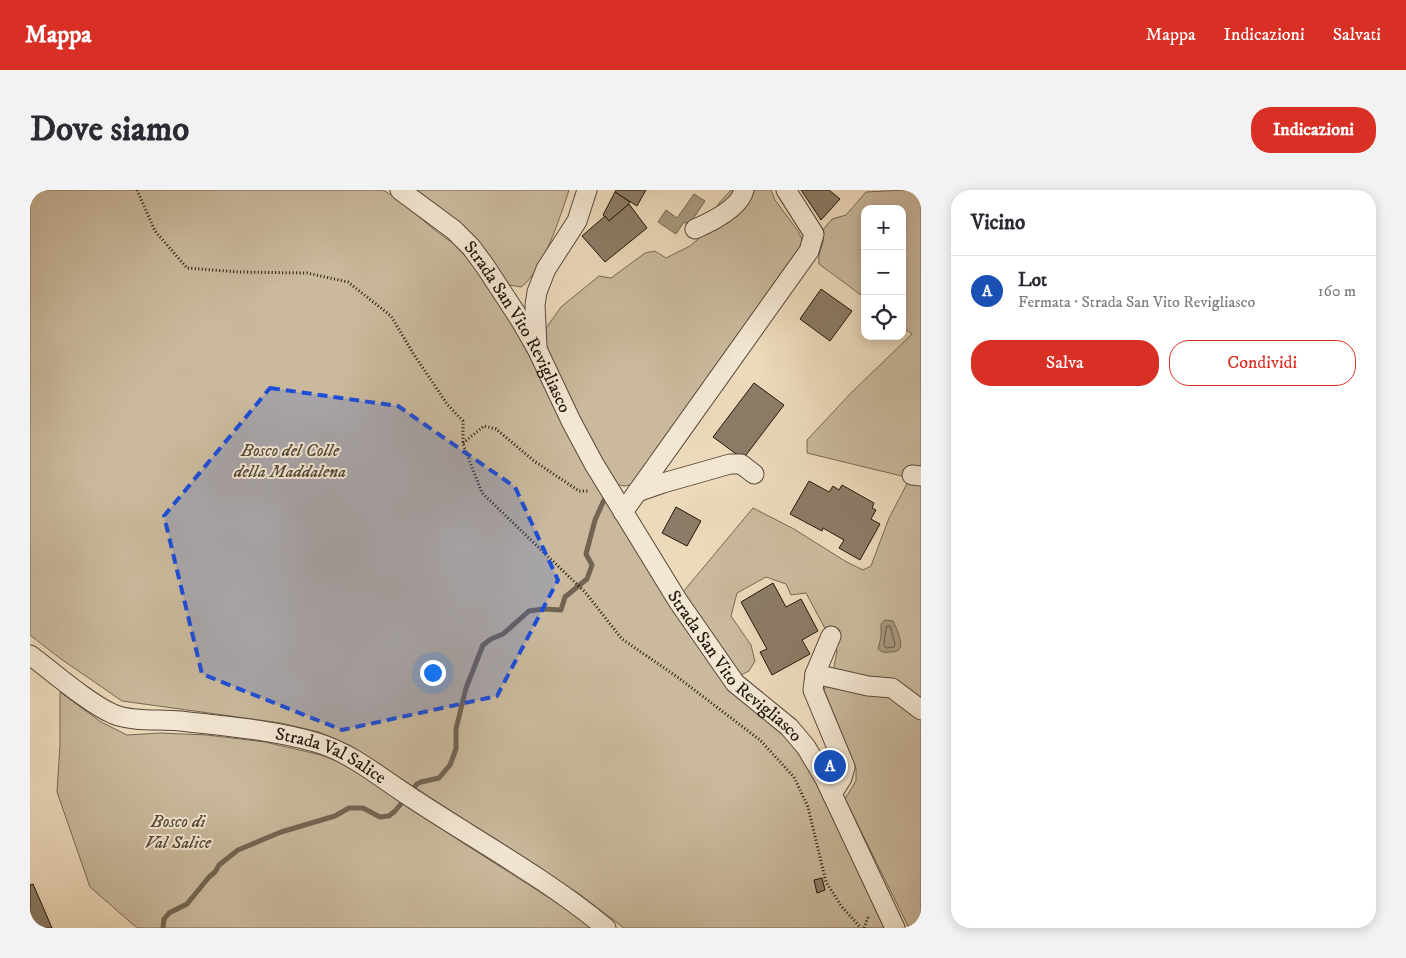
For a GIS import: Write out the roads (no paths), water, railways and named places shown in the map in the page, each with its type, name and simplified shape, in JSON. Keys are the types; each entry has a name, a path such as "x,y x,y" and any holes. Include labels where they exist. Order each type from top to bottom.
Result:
{"street":[{"name":"Strada San Vito Revigliasco","path":"400,190 454,230 471,247 521,321 571,421 609,489 678,601 736,683 789,727 810,755 832,794 895,928"},
{"path":"537,350 535,305 538,292 546,269 577,222 587,190"},
{"path":"696,229 718,218 736,204 744,190"},
{"path":"623,512 809,251 814,234 786,190"},
{"path":"637,492 730,464 741,464 754,474"},
{"path":"831,636 815,674 813,690 845,766 842,778 832,794"},
{"name":"Strada Val Salice","path":"30,655 88,699 113,714 135,719 178,721 232,727 294,737 345,754 538,878 606,928"},
{"path":"815,674 868,686 892,688 921,710"}],"water":[{"path":"694,194 705,201 689,225 684,222 676,234 658,222 666,210 677,218"},
{"path":"885,620 893,621 900,638 901,645 894,652 882,652 878,649 881,637 881,624"}],"waterway":[{"path":"410,792 421,782 439,778 450,765 456,749 456,729 466,688 483,645 503,634 529,611 544,609 561,610 565,597 587,579 592,565 586,554 595,520 604,500"},
{"path":"163,928 164,919 169,913 187,904 219,865 238,850 281,832 335,816 349,808 363,808 380,817 389,816 405,799"}],"place":[{"name":"Lot","path":"830,766"}],"park label":[{"name":"Bosco del Colle della Maddalena","path":"290,460"},
{"name":"Bosco di Val Salice","path":"178,831"}]}
